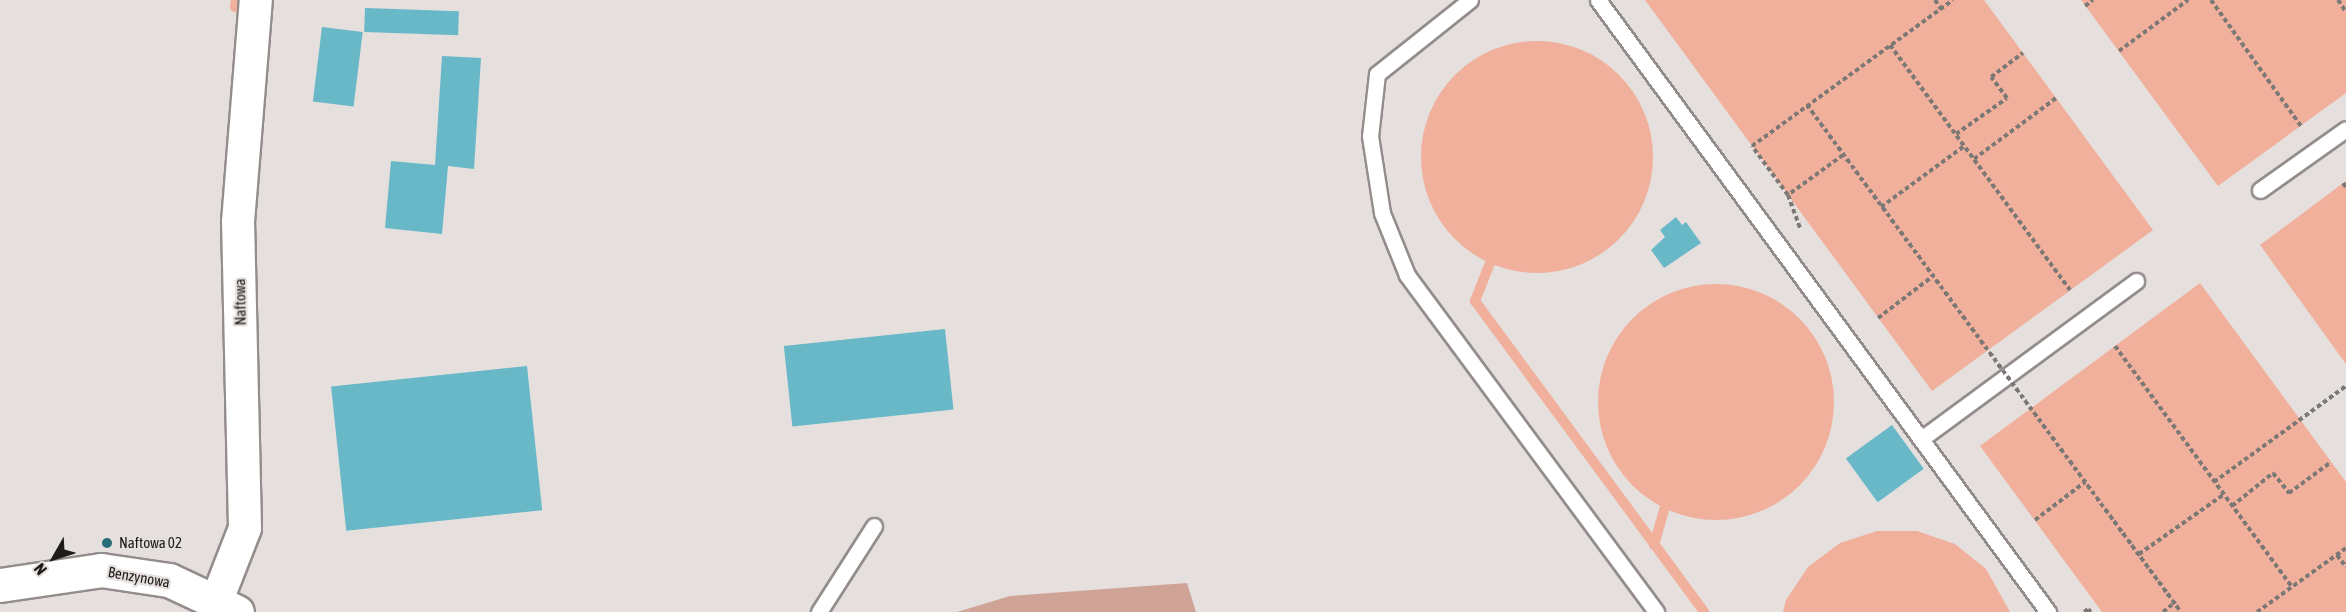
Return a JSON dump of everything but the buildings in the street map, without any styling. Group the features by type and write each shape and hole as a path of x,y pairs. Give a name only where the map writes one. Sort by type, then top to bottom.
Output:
{"street":[{"name":"Naftowa","path":"227,606 245,528 238,222 256,0"},
{"name":"Benzynowa","path":"0,585 101,570 169,580 227,606"}],"lane":[{"path":"1470,0 1377,74 1370,136 1383,213 1407,275 1656,612"},
{"path":"1598,0 2048,612"},
{"path":"2260,190 2346,129"},
{"path":"1921,440 2136,282"},
{"path":"819,612 874,526"}],"path":[{"path":"1935,0 1941,9"},
{"path":"1804,238 1788,195 1752,146 1953,0"},
{"path":"2085,6 2093,0"},
{"path":"2119,51 2188,0"},
{"path":"2211,0 2301,126"},
{"path":"2338,0 2346,12"},
{"path":"1890,45 2070,290"},
{"path":"1956,134 2007,99 1991,77 2023,53"},
{"path":"1974,159 2056,98"},
{"path":"1807,105 2181,612"},
{"path":"1881,207 1964,146"},
{"path":"1788,195 1843,155"},
{"path":"1878,318 1933,276"},
{"path":"2115,346 2292,587"},
{"path":"2214,482 2346,386"},
{"path":"2232,506 2273,473 2289,493 2331,462"},
{"path":"2035,520 2085,482"},
{"path":"2139,554 2223,495"},
{"path":"2257,612 2346,548"},
{"path":"2337,555 2346,567"},
{"path":"2163,612 2174,603"},
{"path":"2084,612 2091,612"}],"shaded area":[{"path":"1645,0 1984,0 2153,230 1932,391"},
{"path":"2081,0 2346,0 2346,93 2218,186"},
{"path":"1526,41 1548,41 1571,46 1602,60 1627,83 1634,92 1648,123 1653,157 1651,180 1639,212 1627,231 1611,247 1602,254 1571,268 1548,273 1526,273 1503,268 1472,254 1447,231 1440,222 1426,191 1421,168 1421,146 1426,123 1440,92 1463,67 1472,60 1503,46"},
{"path":"2346,181 2346,364 2260,245"},
{"path":"2200,283 2346,482 2346,612 2102,612 1980,446"},
{"path":"1704,284 1728,284 1750,289 1772,298 1800,318 1814,336 1825,357 1832,379 1834,402 1832,425 1825,447 1814,468 1800,486 1772,506 1750,515 1728,520 1704,520 1682,515 1660,506 1632,486 1612,458 1603,436 1598,414 1598,390 1603,368 1612,346 1632,318 1660,298 1682,289"},
{"path":"1877,531 1917,531 1955,544 1986,569 2010,612 1783,612 1786,600 1808,567 1840,543"},
{"path":"1187,583 1196,612 957,612 1010,596"}],"waterway":[{"path":"235,7 236,0"},
{"path":"1490,263 1475,301 1704,612"},
{"path":"1654,545 1664,509"}],"place":[{"name":"Naftowa 02","path":"107,543"}]}
